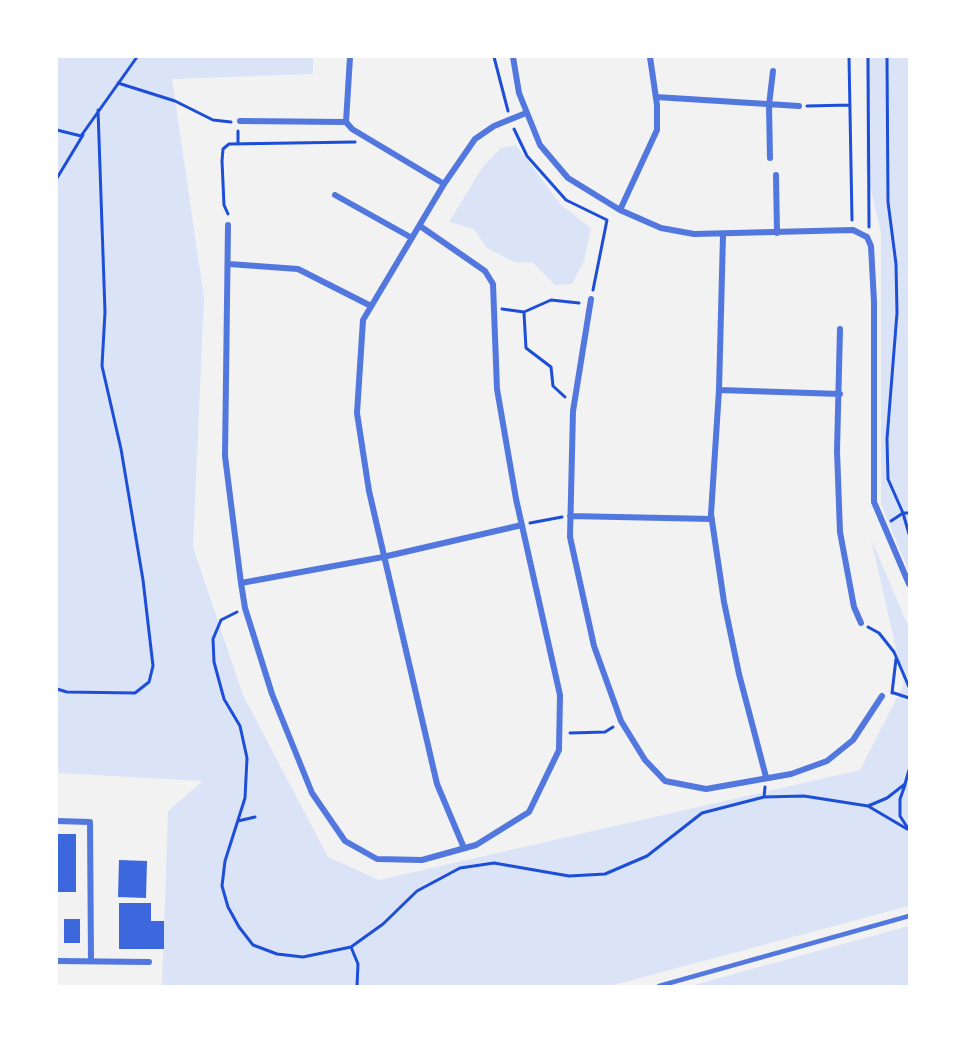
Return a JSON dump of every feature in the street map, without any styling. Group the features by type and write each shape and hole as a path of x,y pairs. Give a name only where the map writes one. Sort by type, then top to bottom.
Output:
{"street":[{"path":"346,122 350,57"},
{"path":"513,57 519,93 540,145 568,178 620,210 661,228 694,234 853,230 867,237 871,246 874,302 874,502 882,526 909,584"},
{"path":"620,210 657,130 656,97 650,57"},
{"path":"770,158 769,105 773,71"},
{"path":"656,97 799,106"},
{"path":"464,848 437,784 369,491 357,413 363,320 444,184 475,139 494,126 526,113"},
{"path":"240,121 346,122 360,133 444,184"},
{"path":"776,175 777,232"},
{"path":"335,195 411,238"},
{"path":"228,225 225,456 245,608 272,694 312,793 345,841 377,859 422,860 476,845 529,812 559,750 560,695 522,525 497,389 492,284 484,271 420,226"},
{"path":"723,235 719,390 712,519 724,602 739,674 766,777"},
{"path":"229,264 270,265 298,269 371,306"},
{"path":"591,298 573,411 570,537 594,646 621,722 645,760 665,781 706,789 791,774 827,761 853,740 882,696"},
{"path":"840,329 837,451 840,532 854,607 861,623"},
{"path":"719,390 840,394"},
{"path":"570,516 712,519"},
{"path":"241,583 383,557 522,525"},
{"path":"57,821 90,822 91,961"},
{"path":"57,961 149,962"}],"lane":[{"path":"659,986 909,916"}],"path":[{"path":"57,130 81,136 137,57"},
{"path":"494,57 510,120 527,156 566,200 607,220 591,298 577,303 551,300 524,312 494,308"},
{"path":"849,57 853,230"},
{"path":"867,237 870,226 868,57"},
{"path":"887,57 888,202 896,264 897,313 887,439 888,479 903,513 909,534"},
{"path":"118,83 175,101 213,120 240,121"},
{"path":"799,106 850,105"},
{"path":"57,177 98,110"},
{"path":"57,689 67,692 135,693 149,682 153,666 143,580 123,460 102,366 105,312 98,110"},
{"path":"228,225 224,205 222,161 223,149 230,144 354,143 360,133"},
{"path":"524,312 526,348 550,368 553,386 565,397 576,398"},
{"path":"882,526 903,513 909,513"},
{"path":"522,525 570,516"},
{"path":"245,608 221,620 213,639 214,662 224,699 240,726 247,758 245,798 225,861 222,886 228,907 253,945 277,954 303,957 351,947 383,924 417,891 460,868 494,862 569,876 605,874 647,856 702,813 764,796 804,795 868,806 909,830"},
{"path":"861,623 879,633 896,655 909,687"},
{"path":"894,693 896,655"},
{"path":"882,696 894,693 909,698"},
{"path":"560,733 605,732 621,722"},
{"path":"909,770 900,799 900,816 909,830"},
{"path":"764,796 766,777"},
{"path":"868,806 887,798 906,784"},
{"path":"238,820 255,817"},
{"path":"351,947 358,964 357,986"}],"shaded area":[{"path":"57,57 313,57 313,74 172,79 204,298 193,547 243,695 328,857 379,880 860,770 904,684 871,539 909,628 909,906 610,986 162,986 168,811 203,781 57,773"},
{"path":"866,57 909,57 909,572 881,504 881,233 866,169"},
{"path":"516,145 561,205 591,228 584,261 572,284 555,285 533,263 514,262 487,248 474,229 449,222 482,168 501,148"},
{"path":"909,926 909,986 690,986"}],"building":[{"path":"57,834 76,834 76,892 57,892"},
{"path":"119,860 147,861 146,898 118,897"},
{"path":"119,903 151,903 151,921 164,921 164,949 119,949"},
{"path":"64,919 80,919 80,943 64,943"}]}
